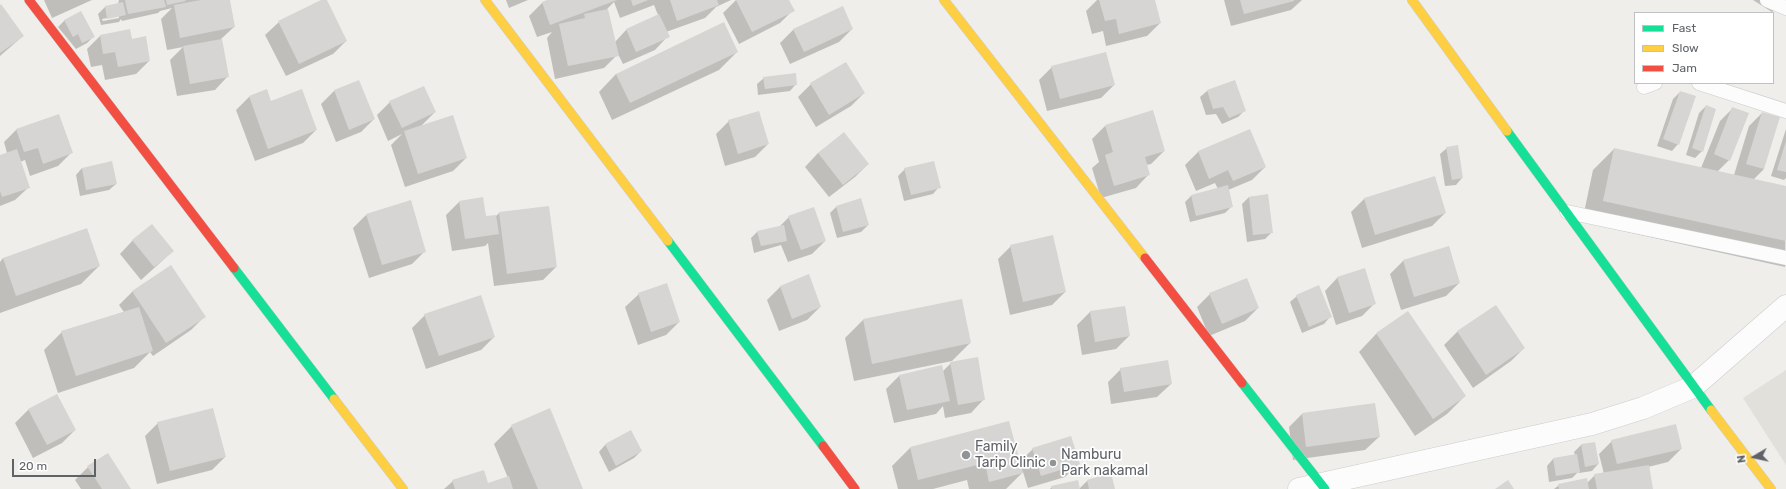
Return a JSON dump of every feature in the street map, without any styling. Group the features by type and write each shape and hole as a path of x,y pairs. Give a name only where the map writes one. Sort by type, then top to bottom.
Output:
{"street":[{"path":"29,0 403,489"},
{"path":"485,0 855,489"},
{"path":"944,0 1323,486"},
{"path":"1412,0 1693,387 1771,489"},
{"path":"1299,489 1323,486 1592,424 1642,408 1693,387 1786,306"}],"lane":[{"path":"1767,0 1786,8"},
{"path":"1702,84 1786,111"},
{"path":"1566,212 1786,258"}],"shaded area":[{"path":"1786,370 1786,465 1743,398"}],"building":[{"path":"125,0 164,0 166,7 128,14"},
{"path":"166,0 185,0 186,1 167,5"},
{"path":"201,0 230,0 235,27 180,38 174,5"},
{"path":"321,0 327,0 347,41 299,64 278,21"},
{"path":"547,0 617,0 550,25 542,2"},
{"path":"631,0 648,0 633,6"},
{"path":"670,0 717,0 719,5 677,21"},
{"path":"736,0 789,0 795,11 752,32"},
{"path":"1099,0 1155,0 1161,23 1119,34 1116,19 1105,21"},
{"path":"1240,0 1294,0 1294,1 1244,14"},
{"path":"123,2 126,15 107,19 105,6"},
{"path":"1,4 24,36 0,53 0,5"},
{"path":"843,6 853,29 804,52 793,29"},
{"path":"608,9 619,56 568,66 559,24 585,18 584,14"},
{"path":"81,11 95,37 82,43 78,34 73,37 64,20"},
{"path":"659,14 670,37 636,52 626,29"},
{"path":"724,22 738,52 630,103 616,74"},
{"path":"130,29 132,39 146,36 150,61 118,67 115,52 103,54 100,35"},
{"path":"222,39 229,77 190,84 183,46"},
{"path":"1106,52 1115,85 1060,99 1051,66"},
{"path":"846,62 865,93 829,115 810,83"},
{"path":"796,73 797,85 765,89 763,77"},
{"path":"359,80 375,119 349,130 334,90"},
{"path":"1235,80 1246,111 1229,118 1223,107 1213,109 1207,90"},
{"path":"424,86 436,112 402,128 389,101"},
{"path":"267,89 271,101 302,89 317,130 268,149 249,96"},
{"path":"1680,91 1696,96 1679,145 1663,139"},
{"path":"1706,105 1716,109 1703,152 1692,148"},
{"path":"1732,107 1749,113 1730,161 1714,154"},
{"path":"1153,110 1165,151 1145,157 1150,175 1114,186 1105,155 1113,152 1105,125"},
{"path":"759,111 769,144 738,154 728,120"},
{"path":"1762,112 1780,117 1764,169 1746,164"},
{"path":"59,114 73,153 43,164 38,148 24,152 16,129"},
{"path":"453,115 467,158 418,174 404,131"},
{"path":"1250,129 1266,167 1233,181 1228,170 1209,179 1198,151"},
{"path":"844,132 869,164 843,185 818,153"},
{"path":"1786,141 1786,172 1777,170"},
{"path":"1458,145 1463,178 1452,180 1446,147"},
{"path":"1614,148 1786,186 1786,241 1603,201"},
{"path":"17,149 30,188 2,197 0,191 0,155"},
{"path":"112,161 117,184 86,190 82,168"},
{"path":"934,161 941,188 911,195 904,168"},
{"path":"1435,176 1446,213 1375,235 1364,198"},
{"path":"1228,185 1233,207 1196,216 1191,195"},
{"path":"1268,194 1273,233 1253,235 1249,197"},
{"path":"483,197 486,216 496,215 499,234 465,239 459,201"},
{"path":"861,198 869,225 843,232 836,206"},
{"path":"411,200 426,252 382,265 366,214"},
{"path":"549,206 557,267 507,274 499,212"},
{"path":"814,207 826,241 801,250 788,216"},
{"path":"152,224 174,251 154,267 132,240"},
{"path":"784,225 787,241 761,246 757,231"},
{"path":"87,228 100,266 16,296 3,258"},
{"path":"1053,235 1066,292 1023,302 1010,245"},
{"path":"1449,246 1460,283 1414,297 1403,260"},
{"path":"171,265 206,317 166,343 132,291"},
{"path":"1365,268 1376,304 1349,313 1337,277"},
{"path":"809,274 821,307 792,319 780,286"},
{"path":"1247,278 1259,308 1222,324 1209,293"},
{"path":"667,283 680,322 651,332 638,293"},
{"path":"1319,285 1332,317 1309,327 1296,295"},
{"path":"481,295 495,337 439,356 424,314"},
{"path":"962,299 971,343 872,364 863,319"},
{"path":"1496,305 1525,348 1486,375 1457,331"},
{"path":"1125,306 1130,336 1095,342 1090,311"},
{"path":"139,307 153,351 76,376 61,331"},
{"path":"1408,311 1466,396 1433,419 1376,333"},
{"path":"978,357 985,400 958,405 950,362"},
{"path":"1168,360 1172,384 1124,392 1120,368"},
{"path":"942,365 950,401 907,410 899,375"},
{"path":"57,394 76,430 47,445 28,409"},
{"path":"1375,403 1380,437 1306,447 1302,413"},
{"path":"213,408 226,457 170,471 157,422"},
{"path":"550,408 583,489 538,489 511,425"},
{"name":"Family Tarip Clinic","path":"1009,421 1023,473 989,482 985,463 918,480 910,447"},
{"path":"1676,424 1682,449 1617,464 1611,440"},
{"path":"631,430 642,451 616,466 605,444"},
{"path":"1071,436 1080,464 1041,476 1032,448"},
{"path":"1595,442 1599,464 1585,467 1581,444"},
{"path":"108,453 131,489 102,489 87,466"},
{"path":"1577,454 1580,472 1556,476 1553,458"},
{"path":"1649,465 1653,489 1597,489 1594,474"},
{"path":"484,470 488,483 509,476 513,489 455,489 452,480"},
{"path":"1111,473 1115,489 1089,489 1087,480"},
{"path":"1587,478 1589,489 1559,489 1558,484"},
{"path":"1078,480 1080,489 1052,489 1051,486"},
{"path":"1508,480 1514,489 1495,489"}],"traffic: fast":[{"path":"1507,131 1711,410"},
{"path":"668,241 823,446"},
{"path":"234,268 334,399"},
{"path":"1242,383 1325,489"}],"traffic: slow":[{"path":"485,0 668,241"},
{"path":"944,0 1145,258"},
{"path":"1412,0 1507,131"},
{"path":"334,399 403,489"},
{"path":"1711,410 1771,489"}],"traffic: jam":[{"path":"29,0 234,268"},
{"path":"1145,258 1242,383"},
{"path":"823,446 855,489"}],"place":[{"name":"Family Tarip Clinic","path":"966,455"},
{"name":"Namburu Park nakamal","path":"1053,463"}]}
